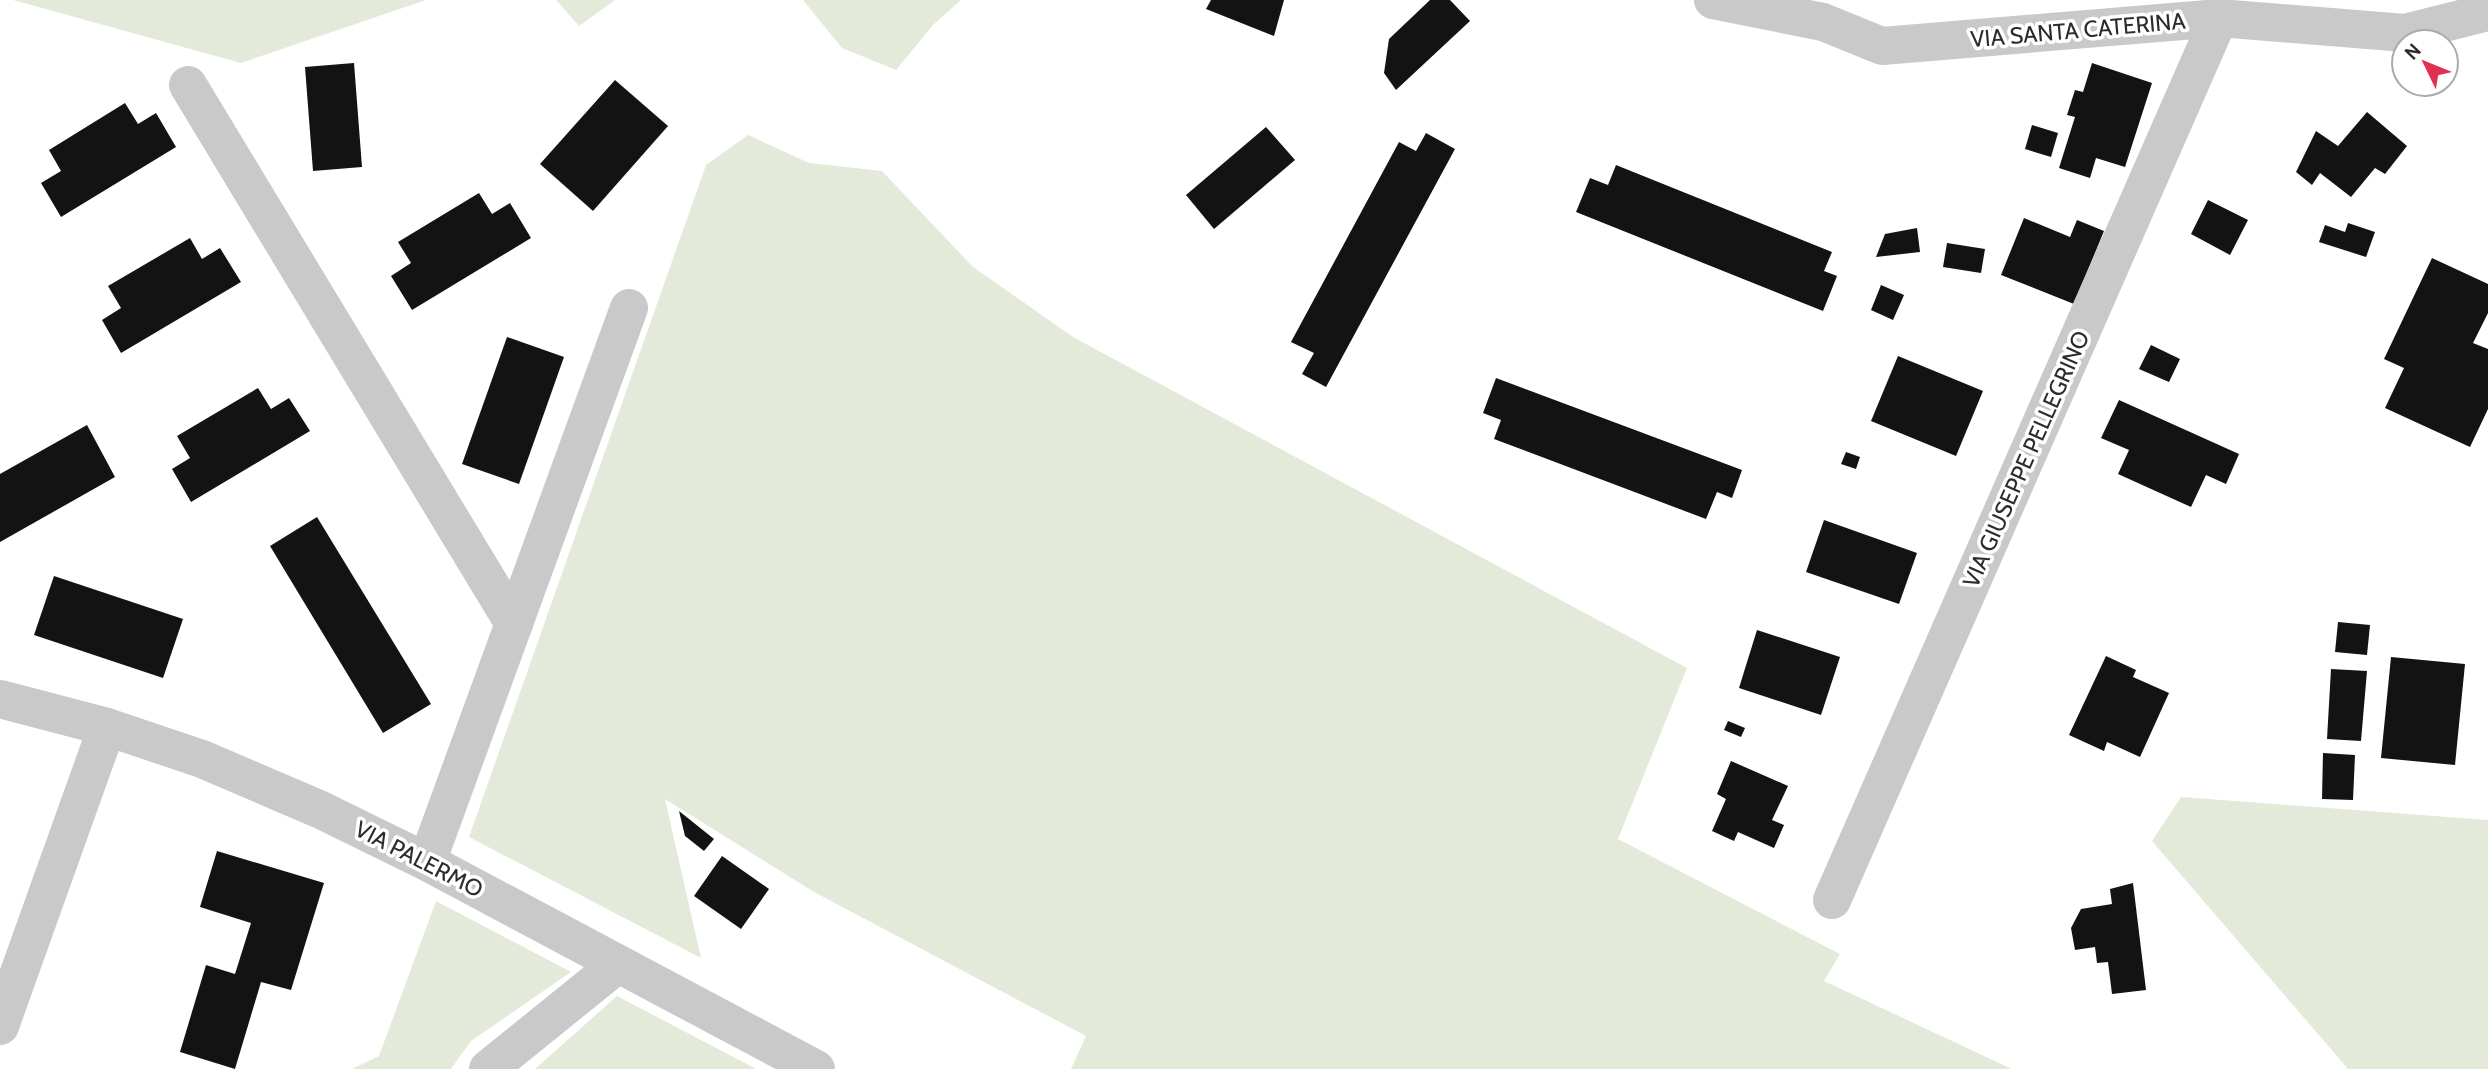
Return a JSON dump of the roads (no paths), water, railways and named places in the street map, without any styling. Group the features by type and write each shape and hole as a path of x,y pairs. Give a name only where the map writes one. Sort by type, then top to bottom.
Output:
{"street":[{"name":"VIA SANTA CATERINA","path":"1713,0 1824,22 1882,46 2219,18 2405,33 2488,12"},
{"path":"2466,0 2488,4"},
{"name":"VIA GIUSEPPE PELLEGRINO","path":"1832,900 2219,18"},
{"path":"188,85 514,624"},
{"path":"428,862 629,308"},
{"name":"VIA PALERMO","path":"0,699 107,727 202,759 321,810 428,862 816,1069"},
{"path":"0,1026 107,727"},
{"path":"488,1069 618,964"}]}
